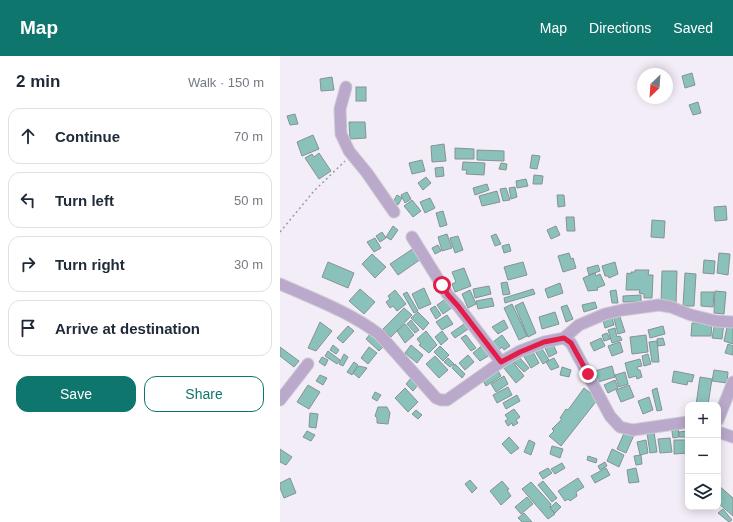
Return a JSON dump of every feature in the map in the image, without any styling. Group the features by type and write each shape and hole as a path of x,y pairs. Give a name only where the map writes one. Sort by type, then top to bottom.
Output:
{"street":[{"path":"346,87 340,109 341,134 353,155 394,212"},
{"path":"412,237 448,295 501,362"},
{"path":"280,284 341,310 370,327 380,335 436,398 441,400 447,400 501,362 520,352 544,342 564,338 579,325 605,314 653,306 671,307 691,315 716,321 733,322"},
{"path":"564,338 571,343 610,416 620,427 634,430 685,422"},
{"path":"280,400 308,364"},
{"path":"721,412 733,382"},
{"path":"721,433 733,437"}],"path":[{"path":"280,232 314,191 353,155"}],"building":[{"path":"692,73 695,85 685,88 682,76"},
{"path":"332,77 334,90 321,91 320,79"},
{"path":"356,87 366,87 366,101 356,101"},
{"path":"698,102 701,113 693,115 689,105"},
{"path":"295,114 298,124 290,125 287,116"},
{"path":"349,122 365,122 366,138 350,139"},
{"path":"313,135 319,149 302,156 297,142"},
{"path":"444,144 446,161 432,162 431,146"},
{"path":"455,148 474,149 474,159 455,159"},
{"path":"477,150 504,151 504,161 477,160"},
{"path":"319,153 331,171 319,179 305,158 312,154 314,157"},
{"path":"532,155 540,156 537,169 530,168"},
{"path":"422,160 425,171 412,174 409,163"},
{"path":"463,162 485,163 484,175 466,174 467,170 462,170"},
{"path":"501,163 507,164 506,170 499,169"},
{"path":"443,167 444,176 436,177 435,168"},
{"path":"534,175 543,176 542,184 533,184"},
{"path":"426,177 431,183 423,190 418,183"},
{"path":"526,179 528,186 517,188 516,181"},
{"path":"487,184 489,190 475,195 473,188"},
{"path":"515,187 517,197 511,199 509,188"},
{"path":"506,188 510,200 503,201 500,189"},
{"path":"497,191 500,202 482,206 479,196"},
{"path":"407,192 411,199 405,203 401,195"},
{"path":"397,195 402,198 398,205 393,202"},
{"path":"557,195 564,195 565,206 558,207"},
{"path":"430,198 435,208 425,213 420,202"},
{"path":"412,200 421,211 413,217 404,206"},
{"path":"726,206 727,220 715,221 714,207"},
{"path":"443,211 447,225 440,227 436,213"},
{"path":"566,217 574,217 575,231 567,231"},
{"path":"652,220 665,221 664,238 651,237"},
{"path":"393,226 398,230 391,240 386,237"},
{"path":"556,226 560,235 551,239 547,230"},
{"path":"382,232 386,238 380,242 376,236"},
{"path":"447,234 452,248 442,251 438,237"},
{"path":"496,234 501,244 495,246 491,236"},
{"path":"458,236 463,250 455,253 450,238"},
{"path":"375,238 381,248 374,252 367,242"},
{"path":"509,244 511,251 504,253 502,246"},
{"path":"438,245 441,251 435,254 432,248"},
{"path":"414,248 421,259 398,275 390,264"},
{"path":"569,253 571,259 573,258 576,268 563,272 558,256"},
{"path":"719,253 730,254 728,275 717,273"},
{"path":"372,254 386,267 375,278 362,264"},
{"path":"704,260 715,261 714,274 703,273"},
{"path":"328,262 354,273 348,288 322,277"},
{"path":"523,262 527,275 508,280 504,267"},
{"path":"615,262 618,274 609,278 608,276 605,276 602,266"},
{"path":"598,265 600,271 589,275 587,268"},
{"path":"464,268 471,286 455,292 452,284 456,282 452,272"},
{"path":"635,270 649,270 648,275 653,275 652,298 644,298 644,294 639,293 640,290 626,290 627,273 631,274 631,272 635,272"},
{"path":"662,271 677,271 676,304 661,303"},
{"path":"595,273 596,276 600,274 605,285 597,288 598,290 588,291 583,278"},
{"path":"685,273 696,274 694,306 683,306"},
{"path":"507,282 510,294 503,295 501,283"},
{"path":"560,283 563,293 548,298 545,289"},
{"path":"489,286 491,294 475,298 473,289"},
{"path":"424,288 431,304 419,309 412,294"},
{"path":"360,289 375,302 364,314 349,301"},
{"path":"533,289 535,294 505,303 504,298"},
{"path":"395,290 406,304 397,311 393,306 390,308 386,302 390,299 388,296"},
{"path":"470,290 476,304 468,308 462,294"},
{"path":"616,290 618,303 612,303 610,291"},
{"path":"715,291 726,292 724,314 714,313"},
{"path":"407,292 418,311 414,313 403,294"},
{"path":"701,292 714,292 713,307 701,306"},
{"path":"641,295 641,302 623,302 623,296"},
{"path":"447,298 453,307 443,314 437,305"},
{"path":"492,298 494,306 478,309 476,301"},
{"path":"523,302 536,333 528,337 515,306"},
{"path":"595,302 597,308 584,312 582,305"},
{"path":"512,304 527,336 519,340 504,308"},
{"path":"567,305 573,319 566,322 561,307"},
{"path":"435,306 441,315 436,319 430,309"},
{"path":"404,308 412,315 391,337 383,329"},
{"path":"418,312 429,323 423,330 411,318"},
{"path":"555,312 559,324 542,329 539,317"},
{"path":"619,314 625,332 618,334 613,315"},
{"path":"447,315 453,324 442,330 436,322"},
{"path":"611,315 614,325 605,328 602,317"},
{"path":"411,320 419,330 415,333 407,324"},
{"path":"504,320 508,328 498,334 492,327"},
{"path":"320,322 332,331 316,351 308,348"},
{"path":"467,322 471,327 455,338 451,333"},
{"path":"715,322 724,323 722,339 712,338"},
{"path":"692,323 712,323 711,336 691,336"},
{"path":"405,324 414,335 405,343 397,331"},
{"path":"348,326 354,331 343,343 337,338"},
{"path":"663,326 665,334 650,338 648,330"},
{"path":"727,327 733,328 733,344 724,341"},
{"path":"615,328 617,337 620,336 622,340 612,343 608,330"},
{"path":"426,331 437,345 429,353 419,345 421,344 417,339"},
{"path":"442,331 448,339 441,345 435,337"},
{"path":"371,333 385,345 379,351 366,339"},
{"path":"607,333 610,339 604,341 602,335"},
{"path":"466,335 476,348 471,351 461,338"},
{"path":"502,335 510,346 504,350 502,347 499,350 493,342"},
{"path":"646,335 648,352 632,354 630,337"},
{"path":"601,338 605,346 594,351 590,343"},
{"path":"663,338 665,345 658,346 657,339"},
{"path":"657,341 659,362 652,362 649,342"},
{"path":"620,342 623,352 612,356 608,346"},
{"path":"485,343 493,353 480,361 473,353"},
{"path":"553,344 557,353 549,357 545,348"},
{"path":"728,344 733,346 733,355 725,353"},
{"path":"333,345 339,350 336,354 330,350"},
{"path":"411,345 423,355 417,363 405,353"},
{"path":"440,346 449,355 443,361 434,352"},
{"path":"280,347 299,361 294,367 280,356"},
{"path":"369,347 377,353 368,364 361,358"},
{"path":"541,347 549,360 543,364 535,351"},
{"path":"532,350 539,363 531,368 523,355"},
{"path":"328,351 340,360 337,364 325,356"},
{"path":"344,354 348,357 343,366 339,364"},
{"path":"648,354 651,364 644,366 642,356"},
{"path":"468,355 474,362 465,370 459,363"},
{"path":"435,356 448,370 439,378 426,364"},
{"path":"322,357 328,360 325,366 319,362"},
{"path":"519,357 529,368 524,372 514,362"},
{"path":"448,358 454,364 450,367 444,362"},
{"path":"554,358 559,367 551,370 546,362"},
{"path":"640,359 642,366 637,367 638,370 640,370 642,377 637,379 636,376 629,378 625,363"},
{"path":"512,361 524,376 516,383 503,367"},
{"path":"354,362 358,365 352,375 347,372"},
{"path":"455,364 465,374 462,378 452,368"},
{"path":"359,366 367,368 359,378 353,373"},
{"path":"612,366 615,377 598,382 595,371"},
{"path":"562,367 571,370 569,377 560,375"},
{"path":"497,369 501,376 486,386 482,379"},
{"path":"714,370 728,372 727,383 712,381"},
{"path":"674,371 694,375 692,382 688,381 687,385 672,382"},
{"path":"625,372 628,384 619,387 615,375"},
{"path":"320,375 327,378 323,385 316,381"},
{"path":"504,376 508,384 496,392 491,384"},
{"path":"412,377 418,385 413,391 406,384"},
{"path":"700,377 712,379 708,402 696,402"},
{"path":"615,380 618,388 608,393 604,385"},
{"path":"308,385 320,392 309,409 297,402"},
{"path":"629,385 634,397 621,402 616,390"},
{"path":"508,387 512,395 497,403 493,395"},
{"path":"405,388 418,402 408,412 395,398"},
{"path":"584,388 598,399 561,446 549,436 554,431 552,429 562,419 560,418 566,409 568,410"},
{"path":"657,388 662,410 657,411 652,390"},
{"path":"375,392 381,395 377,401 372,398"},
{"path":"517,395 520,401 506,409 503,403"},
{"path":"649,397 653,410 643,414 638,401"},
{"path":"378,407 387,407 390,413 388,424 377,423 377,418 375,416"},
{"path":"514,409 520,417 516,420 518,423 513,426 512,423 508,426 505,421 508,419 505,415"},
{"path":"416,410 422,415 418,419 412,414"},
{"path":"310,413 318,414 316,428 309,427"},
{"path":"671,425 678,425 679,437 673,438"},
{"path":"307,431 315,435 311,441 303,437"},
{"path":"625,431 634,435 626,453 617,449"},
{"path":"685,431 685,437 679,437 679,432"},
{"path":"654,432 657,452 650,453 647,433"},
{"path":"509,437 519,448 511,454 502,444"},
{"path":"670,438 672,452 660,453 658,439"},
{"path":"529,440 535,443 531,455 524,452"},
{"path":"646,440 648,453 640,455 637,442"},
{"path":"674,440 685,440 685,453 674,454"},
{"path":"552,446 563,449 560,458 550,454"},
{"path":"280,449 292,457 286,465 280,462"},
{"path":"612,449 624,455 619,467 607,461"},
{"path":"641,455 642,464 636,465 634,456"},
{"path":"588,456 597,459 596,463 587,460"},
{"path":"605,462 607,466 600,470 598,466"},
{"path":"562,463 565,468 555,474 551,469"},
{"path":"548,468 552,473 543,479 539,473"},
{"path":"606,468 610,475 595,483 591,476"},
{"path":"636,468 639,482 629,483 627,470"},
{"path":"290,478 296,493 284,498 280,488 280,483"},
{"path":"578,478 584,487 576,492 577,496 570,501 568,499 565,501 558,491"},
{"path":"470,480 477,488 472,493 465,484"},
{"path":"502,481 509,489 507,490 511,496 501,505 490,491"},
{"path":"543,481 557,498 552,502 538,485"},
{"path":"531,482 551,504 550,508 555,514 548,519 522,489"},
{"path":"721,488 733,498 733,516 721,506"},
{"path":"527,497 533,504 521,514 515,507"},
{"path":"556,502 561,507 555,513 550,508"},
{"path":"723,509 732,520 729,522 718,513"},
{"path":"524,513 532,522 522,522 518,518"}],"route":[{"path":"442,285 497,359 501,362 544,342 564,338 571,343 588,374"}]}
